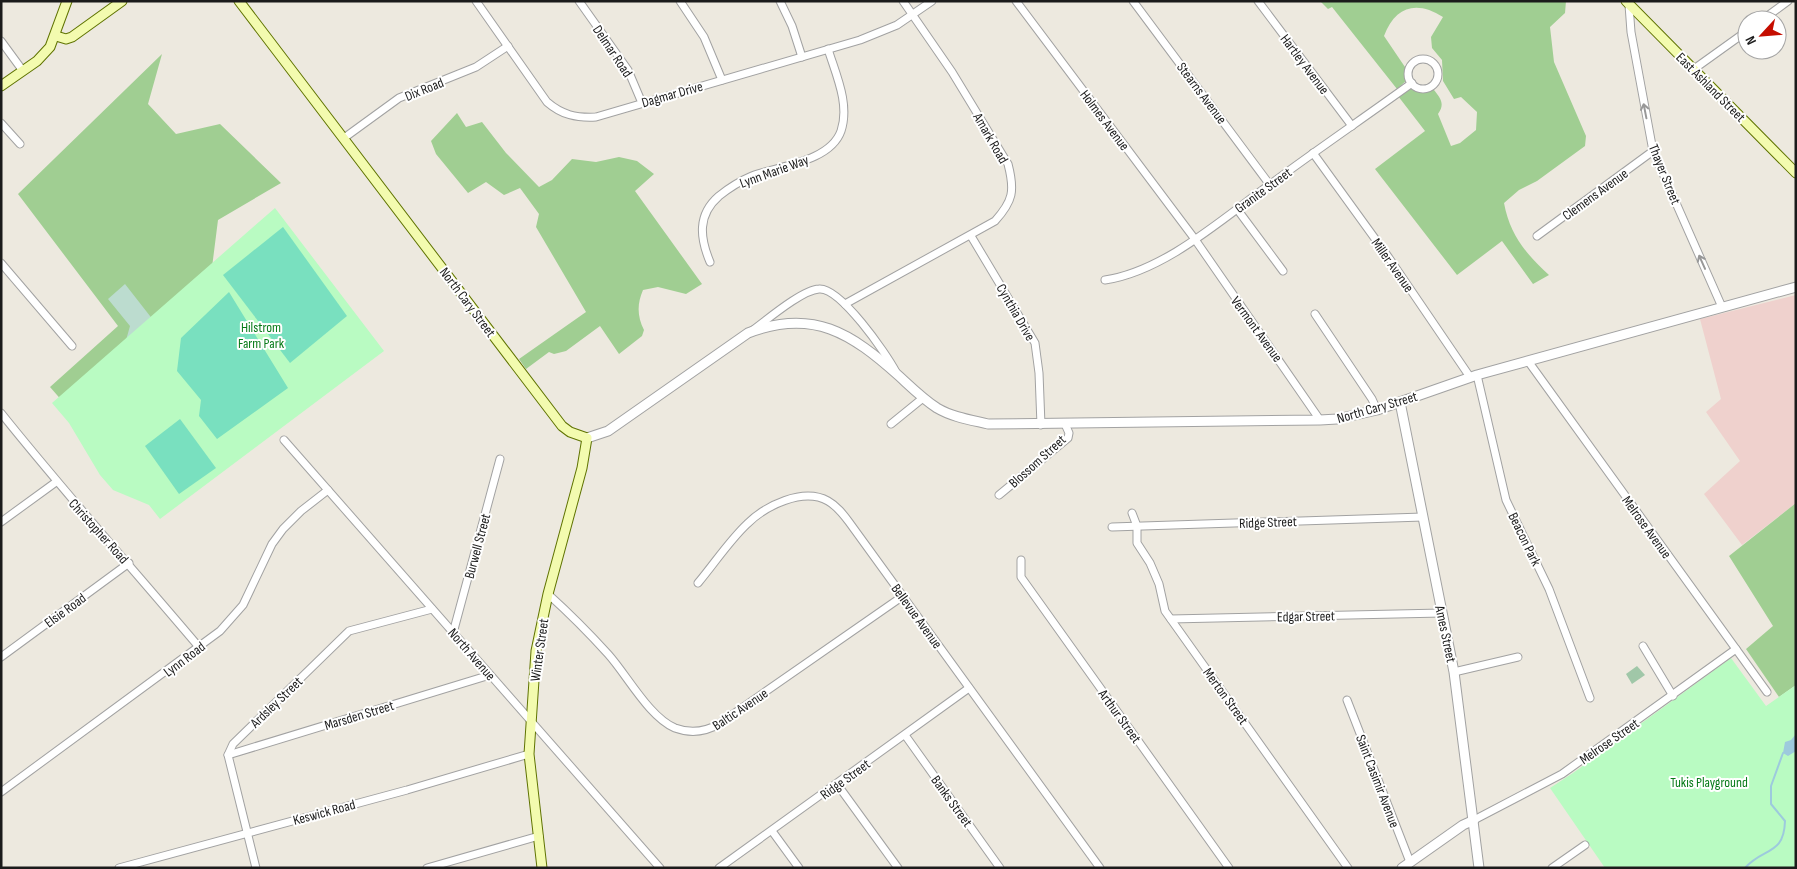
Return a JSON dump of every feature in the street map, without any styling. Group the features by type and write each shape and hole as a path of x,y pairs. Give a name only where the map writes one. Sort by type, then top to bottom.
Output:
{"main road":[{"path":"1,86 44,54 56,36 66,1"},
{"path":"56,36 66,39 72,37 122,1"},
{"name":"North Cary Street","path":"240,1 562,426 570,432 587,438"},
{"name":"East Ashland Street","path":"1628,3 1796,173"},
{"name":"Winter Street","path":"542,868 529,754 536,652 548,594 582,468 587,438"}],"street":[{"name":"Dagmar Drive","path":"476,1 547,102 563,113 573,116 596,116 879,34 914,15 932,1"},
{"name":"Delmar Road","path":"579,1 628,70 642,103"},
{"path":"680,1 704,37 722,80"},
{"path":"780,1 792,26 802,57"},
{"name":"Amark Road","path":"845,304 971,236 994,221 1007,208 1012,194 1013,181 1008,164 904,1"},
{"name":"Holmes Avenue","path":"1016,1 1194,238"},
{"name":"Stearns Avenue","path":"1133,1 1270,184"},
{"name":"Hartley Avenue","path":"1258,1 1352,126"},
{"path":"1776,10 1788,1"},
{"name":"Thayer Street","path":"1628,3 1631,32 1653,151 1722,307"},
{"path":"1694,69 1737,38"},
{"path":"1,42 23,71"},
{"name":"Dix Road","path":"344,138 399,98 476,67 508,46"},
{"name":"Lynn Marie Way","path":"710,262 701,234 703,220 708,208 716,199 751,176 809,159 828,148 837,139 843,120 844,106 828,49"},
{"path":"1426,60 1436,67 1438,75 1433,86 1422,89 1412,83 1409,75 1413,63 1426,60"},
{"name":"Granite Street","path":"1105,280 1138,272 1155,264 1237,209 1412,83"},
{"path":"1,123 20,144"},
{"name":"Clemens Avenue","path":"1537,236 1653,151"},
{"name":"Miller Avenue","path":"1313,154 1474,376"},
{"path":"1237,209 1283,272"},
{"name":"Cynthia Drive","path":"971,236 1035,343 1039,373 1041,425"},
{"name":"Vermont Avenue","path":"1194,238 1320,420"},
{"path":"1,263 72,346"},
{"name":"North Cary Street","path":"748,333 784,324 826,326 847,336 898,374 922,398 938,408 956,416 988,424 1041,425 1320,420 1338,419 1376,410 1474,376 1796,287"},
{"name":"North Cary Street","path":"587,438 608,431 808,291 820,288 830,291 845,304 898,374"},
{"path":"1315,314 1372,399 1376,410"},
{"name":"Melrose Avenue","path":"1528,361 1767,692"},
{"name":"Beacon Park","path":"1474,376 1506,500 1550,589 1590,698"},
{"path":"891,424 922,398"},
{"name":"Ames Street","path":"1400,402 1454,672 1480,868"},
{"name":"Christopher Road","path":"1,413 56,482 129,563 199,647"},
{"name":"Blossom Street","path":"999,495 1068,438 1069,433 1065,424"},
{"name":"North Avenue","path":"284,440 660,868"},
{"name":"Burwell Street","path":"453,633 500,459"},
{"path":"1,522 56,482"},
{"name":"Lynn Road","path":"1,792 220,631 243,606 272,544 283,529 301,511 328,490"},
{"name":"Bellevue Avenue","path":"698,583 746,525 762,512 790,500 816,498 827,500 839,510 903,596 1100,868"},
{"name":"Merton Street","path":"1132,513 1137,526 1137,543 1156,577 1165,611 1348,868"},
{"name":"Ridge Street","path":"1112,527 1423,517"},
{"name":"Arthur Street","path":"1021,560 1021,577 1229,868"},
{"name":"Elsie Road","path":"1,657 129,563"},
{"name":"Baltic Avenue","path":"548,594 607,653 658,716 676,728 696,732 708,730 719,724 903,596"},
{"name":"Ardsley Street","path":"228,755 232,744 348,632 432,609"},
{"name":"Edgar Street","path":"1171,619 1442,613"},
{"path":"1643,646 1672,696"},
{"name":"Melrose Street","path":"1474,820 1562,774 1736,649"},
{"path":"1454,672 1518,657"},
{"name":"Marsden Street","path":"228,755 490,675"},
{"name":"Ridge Street","path":"719,868 969,688"},
{"name":"Saint Casimir Avenue","path":"1347,700 1406,865"},
{"name":"Banks Street","path":"905,735 1000,868"},
{"name":"Keswick Road","path":"119,868 407,790 529,754"},
{"path":"228,755 256,868"},
{"path":"837,784 898,868"},
{"path":"1406,865 1463,825 1474,820"},
{"path":"772,831 798,868"},
{"path":"427,868 539,836"},
{"path":"1552,868 1585,845"}],"shaded area":[{"path":"1796,295 1796,503 1742,545 1704,494 1740,461 1706,412 1721,399 1700,319"}],"green space":[{"path":"1320,1 1566,1 1565,13 1550,27 1554,62 1586,136 1585,146 1537,181 1519,190 1504,203 1510,225 1520,243 1549,275 1533,284 1502,241 1457,275 1375,169 1425,131 1398,96 1410,89 1434,90 1442,104 1438,114 1451,146 1460,143 1476,130 1477,112 1461,97 1454,99 1443,81 1442,60 1432,48 1431,37 1443,17 1424,9 1416,8 1401,12 1394,18 1384,36 1407,70 1407,80 1397,89 1332,7 1328,9"},
{"path":"162,54 148,104 176,134 220,124 281,183 218,220 208,299 127,475 50,387 118,326 18,194"},
{"path":"457,113 466,127 482,122 506,153 539,187 552,180 572,159 596,162 619,157 637,161 654,174 635,191 702,284 686,294 658,287 643,290 639,310 644,330 642,336 619,354 600,326 566,351 554,354 549,352 526,369 519,359 586,312 536,227 539,214 520,188 504,195 486,182 468,193 436,154 431,141"},
{"name":"Hilstrom Farm Park","path":"275,208 384,351 160,519 149,505 113,490 100,475 69,423 52,403"},
{"path":"283,227 347,316 290,363 223,275"},
{"path":"125,284 157,325 123,351 130,326 108,299"},
{"path":"229,292 288,388 217,439 199,416 201,400 177,371 181,338"},
{"path":"180,419 216,468 179,494 145,446"},
{"path":"1796,503 1796,685 1779,697 1746,649 1773,626 1729,556"},
{"name":"Tukis Playground","path":"1731,658 1766,706 1796,685 1796,868 1605,868 1550,788"},
{"path":"1637,666 1645,675 1632,684 1626,674"}],"water":[{"path":"1796,734 1796,751 1788,756 1783,753 1785,742 1791,740"}],"waterway":[{"path":"1745,868 1752,861 1777,846 1784,832 1785,821 1771,804 1771,786 1783,753"}]}
